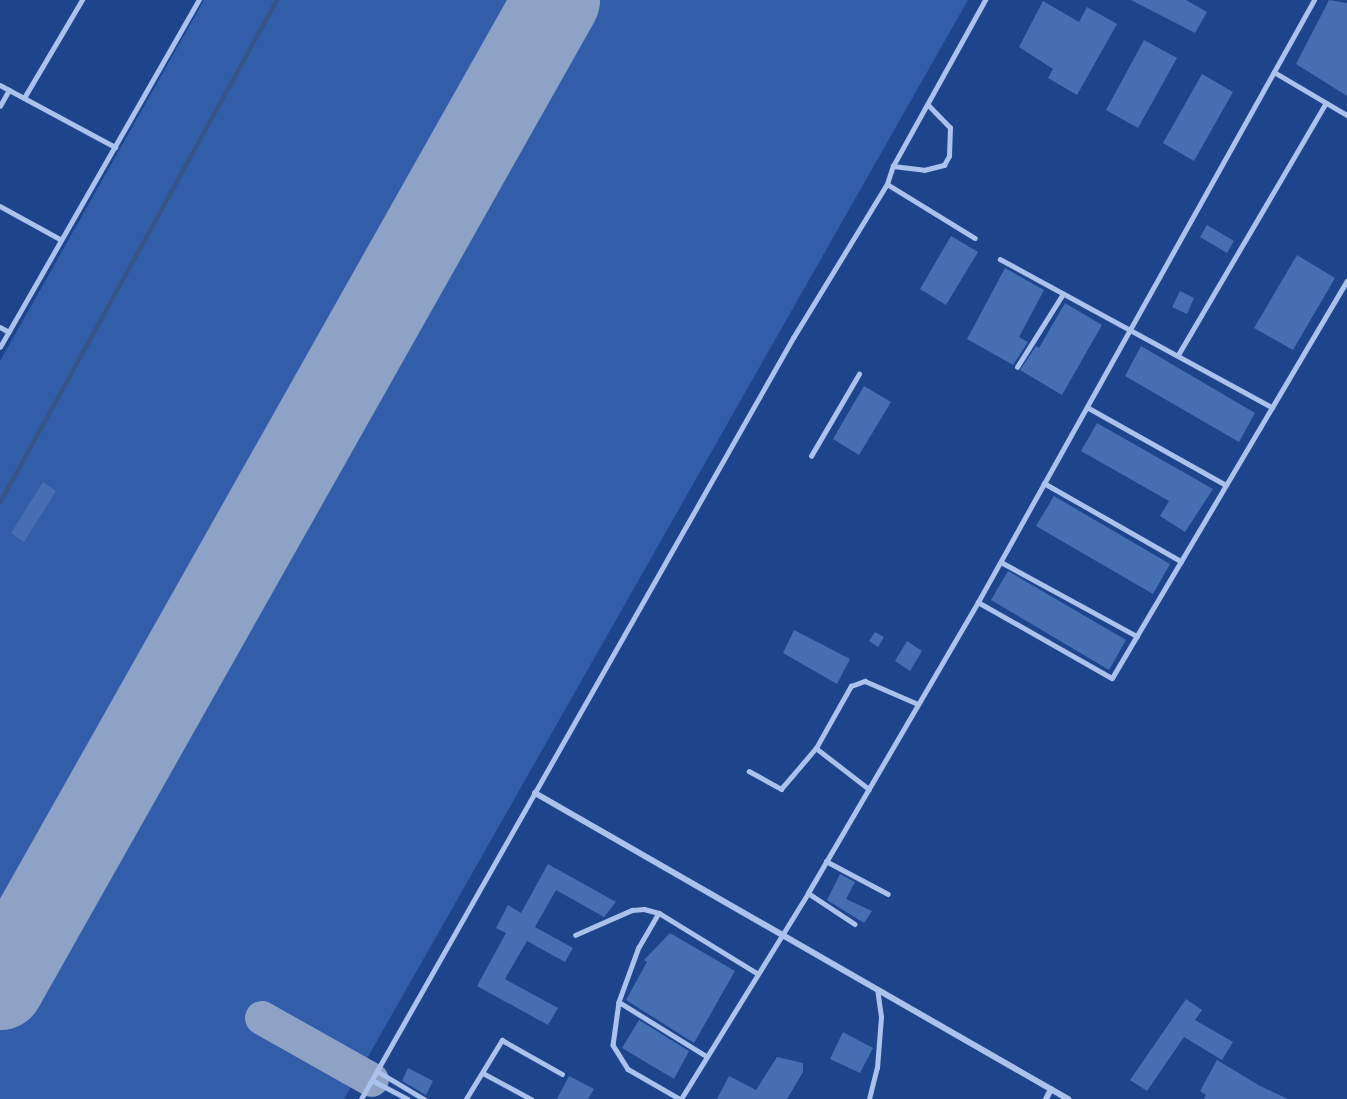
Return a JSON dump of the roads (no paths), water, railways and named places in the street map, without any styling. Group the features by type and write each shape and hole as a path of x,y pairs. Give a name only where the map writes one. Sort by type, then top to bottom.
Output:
{"street":[{"path":"535,793 1068,1099"},
{"path":"1046,1099 1051,1089"}],"lane":[{"path":"24,98 82,0"},
{"path":"0,346 199,0"},
{"path":"362,1099 793,339 887,184 893,166 985,0"},
{"path":"658,913 639,947 619,1002 613,1030 616,1055 628,1070 680,1099 808,893 978,602 1314,0"},
{"path":"1274,72 1347,114"},
{"path":"0,85 115,147"},
{"path":"0,106 9,90"},
{"path":"1178,355 1326,103"},
{"path":"893,166 924,170 944,165 949,156 950,128 928,105"},
{"path":"887,184 975,238"},
{"path":"0,206 60,239"},
{"path":"1000,259 1272,407"},
{"path":"978,602 1109,678 1137,636 1347,281"},
{"path":"1017,367 1064,294"},
{"path":"0,327 9,332"},
{"path":"812,456 858,374"},
{"path":"1087,407 1226,485"},
{"path":"1044,483 1181,561"},
{"path":"1001,561 1137,636"},
{"path":"749,771 781,789 816,748 851,686 865,681 918,704"},
{"path":"816,748 869,789"},
{"path":"826,861 888,894"},
{"path":"808,893 855,924"},
{"path":"575,935 632,910 658,913 758,973"},
{"path":"869,1099 879,1047 877,990"},
{"path":"619,1002 706,1056"},
{"path":"466,1099 502,1040 562,1074"},
{"path":"377,1071 424,1099"},
{"path":"483,1073 531,1099"},
{"path":"372,1080 407,1099"}],"waterway":[{"path":"0,503 277,0"}]}
